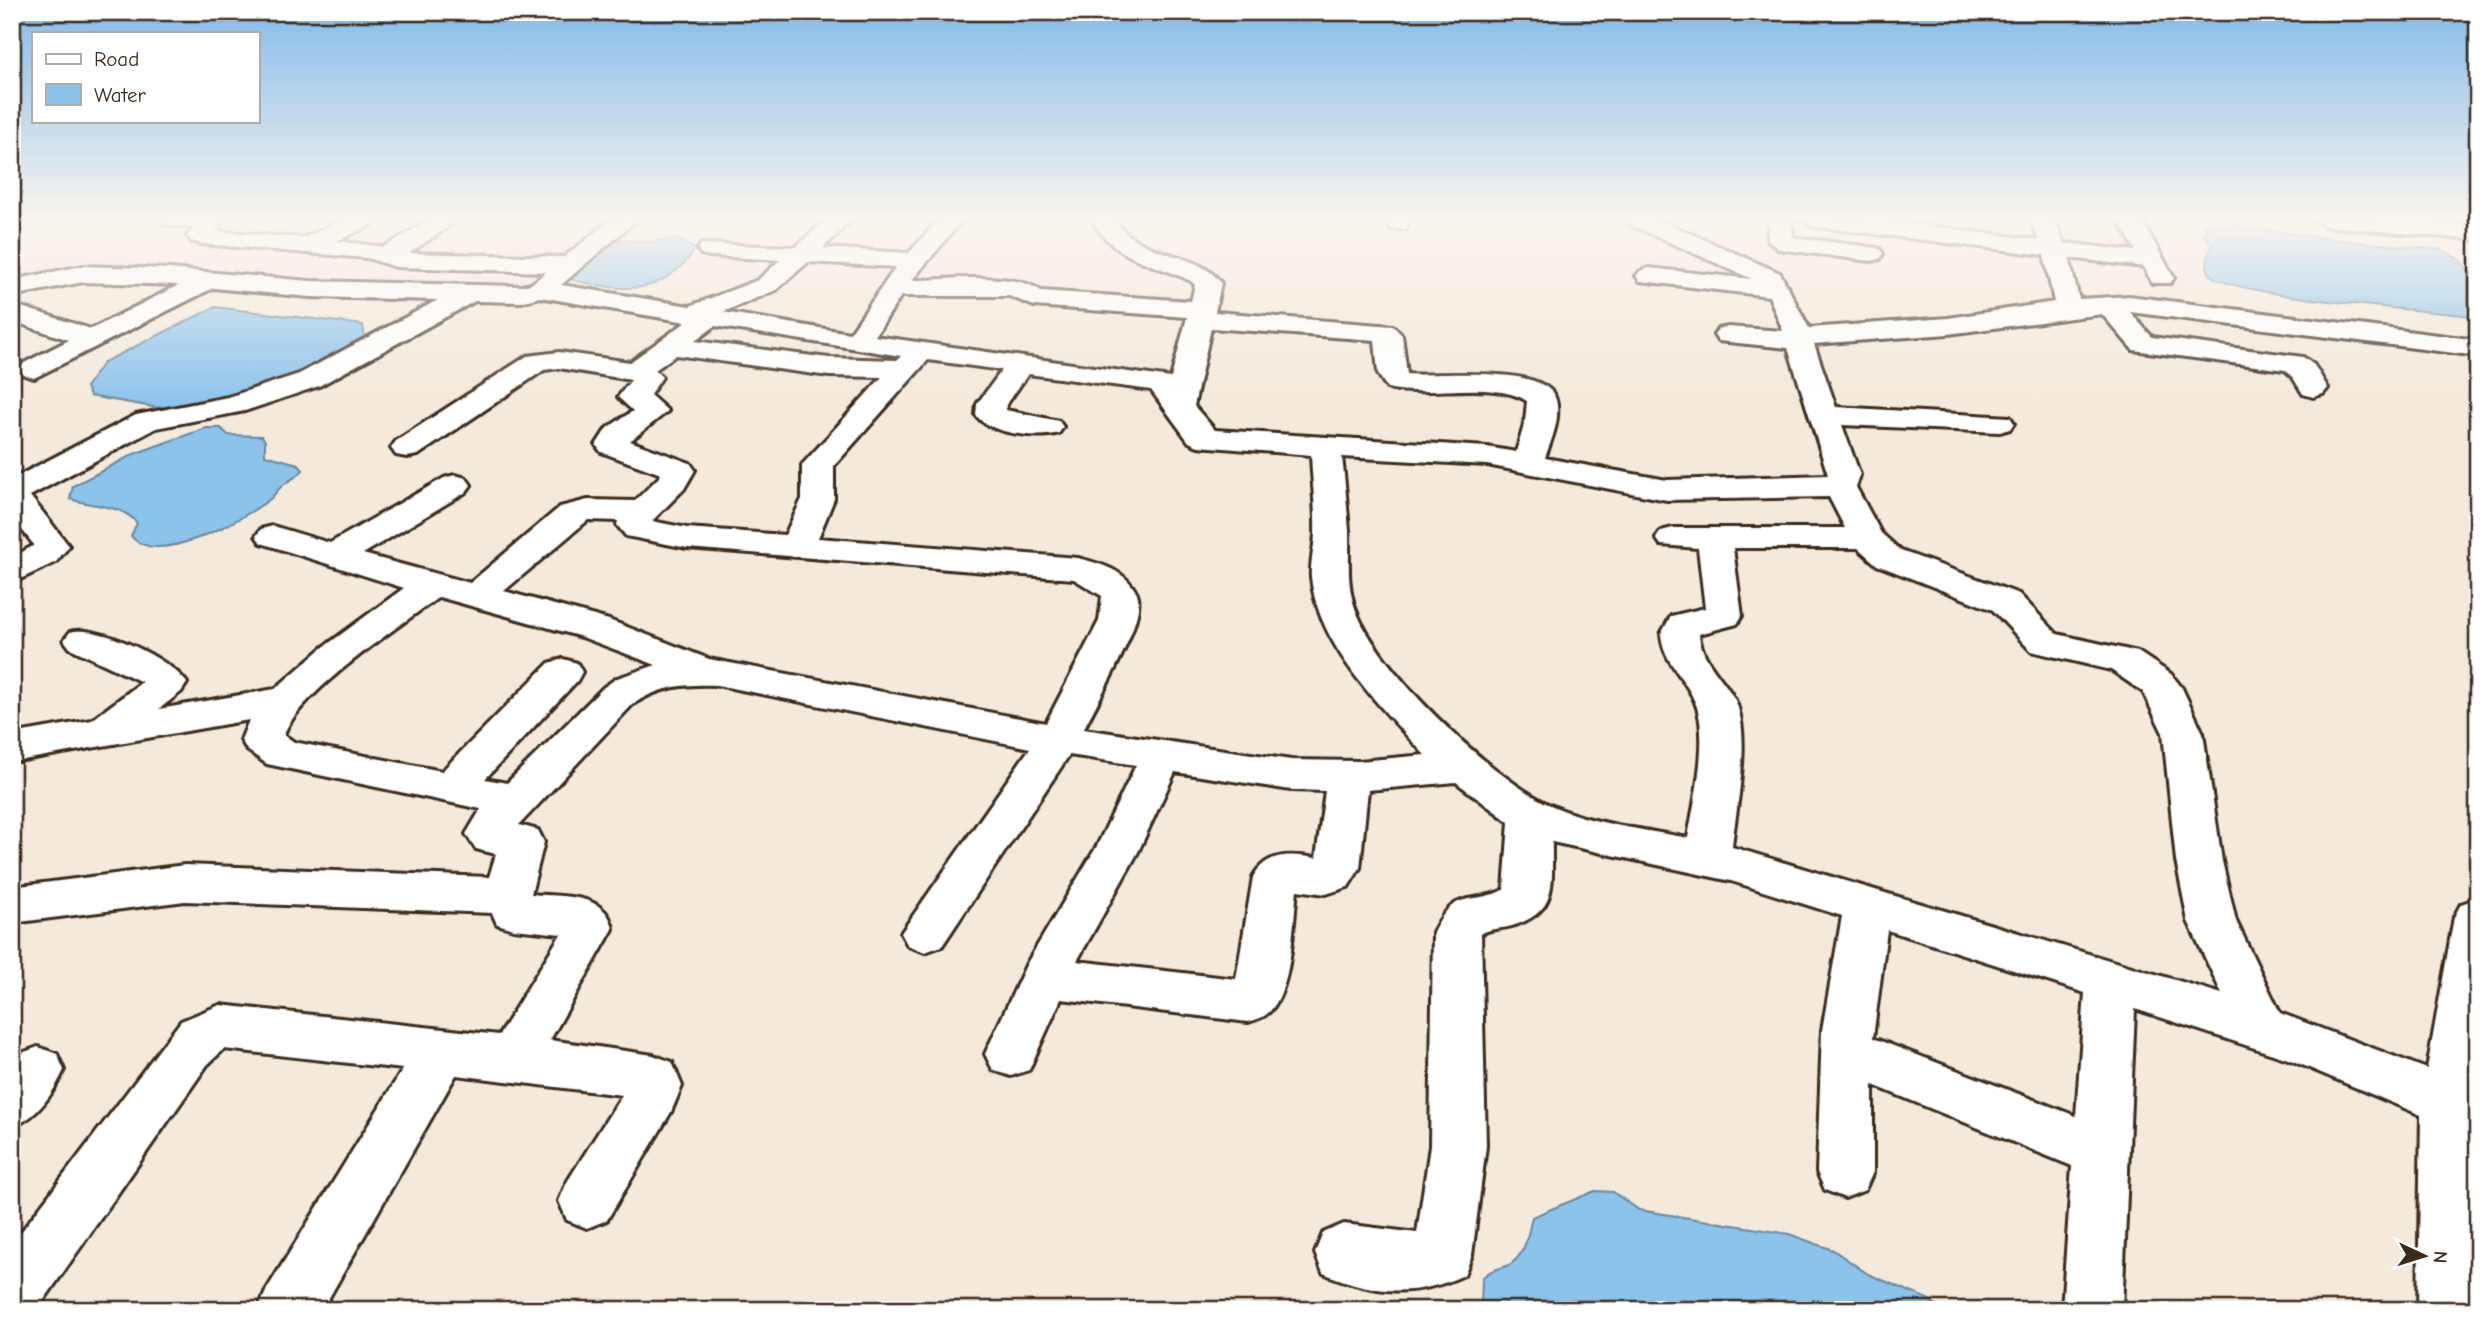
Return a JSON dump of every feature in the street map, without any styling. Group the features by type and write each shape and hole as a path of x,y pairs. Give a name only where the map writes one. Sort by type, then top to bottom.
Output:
{"street":[{"path":"12,288 46,281"},
{"path":"34,369 209,281"},
{"path":"218,281 310,289 466,295 521,294 540,289 550,281"},
{"path":"635,371 671,346 700,316 772,281"},
{"path":"857,342 900,281"},
{"path":"1179,406 1208,290 1206,281"},
{"path":"1693,281 1779,290"},
{"path":"1770,281 1779,290 1800,339 1844,475 1840,487 1874,548 1905,566 2006,602 2044,643 2124,661 2157,683 2168,697 2183,733 2199,862 2212,921 2301,1042"},
{"path":"2062,281 2068,308"},
{"path":"2161,281 2172,309"},
{"path":"894,288 1009,288 1023,290 1034,298 1383,332 1388,335 1392,374 1397,382 1506,385 1536,392 1541,397 1542,405 1539,430 1528,464"},
{"path":"540,289 857,342 912,360"},
{"path":"12,572 44,555 52,546 12,494 147,421 234,405 309,380 391,338 466,295"},
{"path":"2109,305 2143,344 2293,363 2304,371 2313,388"},
{"path":"1728,335 1800,339 1918,329 2068,308 2109,305 2172,309 2478,348"},
{"path":"12,312 93,339"},
{"path":"12,333 43,322"},
{"path":"671,346 829,367 912,360 1020,365 1160,383 1200,435 1209,439 1487,456 1655,489 1840,487"},
{"path":"407,448 544,359 635,371 648,377 633,397 653,411 618,435 612,445 679,470 673,482 642,511 634,525 655,534 1078,569 1113,585 1120,596 1118,621 1058,739 925,933"},
{"path":"797,547 818,499 818,465 912,360"},
{"path":"1020,365 992,404 991,415 1006,421 1048,427"},
{"path":"1824,415 1999,423"},
{"path":"1326,446 1332,534 1329,576 1336,607 1351,639 1381,679 1439,744 1502,797 1531,815 1564,829 1708,858 2111,981 2301,1042 2463,1108"},
{"path":"334,555 455,485"},
{"path":"477,596 572,514 588,510 642,511"},
{"path":"273,536 432,585 540,611 641,643 702,670 1058,739 1291,775 1348,776 1465,766"},
{"path":"1673,538 1867,538"},
{"path":"1708,858 1719,711 1714,698 1685,658 1680,633 1684,624 1724,616 1714,538"},
{"path":"432,585 307,680 261,732 262,740 270,748 377,775 514,800"},
{"path":"83,640 158,674 167,683 99,733"},
{"path":"513,1058 589,929 588,922 582,918 514,911 507,896 523,848 522,842 488,834 497,816 631,687 677,671 702,670"},
{"path":"451,788 564,673"},
{"path":"12,748 287,700"},
{"path":"1011,1054 1060,943 1116,852 1161,756"},
{"path":"1044,977 1248,1001 1255,994 1262,979 1276,877 1286,872 1325,877 1332,875 1337,868 1348,776"},
{"path":"1344,1253 1416,1262 1433,1261 1443,1255 1447,1244 1458,1146 1457,932 1461,921 1471,914 1504,912 1520,906 1527,897 1531,815"},
{"path":"12,905 185,883 507,896"},
{"path":"1845,1172 1847,1051 1867,906"},
{"path":"2458,1289 2463,1108 2478,917"},
{"path":"2092,1310 2111,981"},
{"path":"12,1294 189,1049 209,1030 231,1027 597,1068 653,1078 656,1086 652,1095 587,1201"},
{"path":"288,1310 443,1050"},
{"path":"1847,1051 2100,1151"}],"water":[{"path":"575,281 660,281 627,288"},
{"path":"2223,281 2476,281 2478,317 2292,296"},
{"path":"215,307 363,325 365,340 303,374 216,401 159,408 90,396 86,387 104,362"},
{"path":"206,428 221,428 228,435 262,436 265,441 265,455 298,464 303,470 270,499 222,528 180,544 160,547 143,545 131,536 137,523 123,512 70,499 73,486 134,454"},
{"path":"1595,1191 1613,1192 1639,1210 1789,1234 1833,1250 1868,1274 1930,1300 1940,1310 1481,1310 1482,1278 1517,1259 1526,1242 1532,1217"}]}
